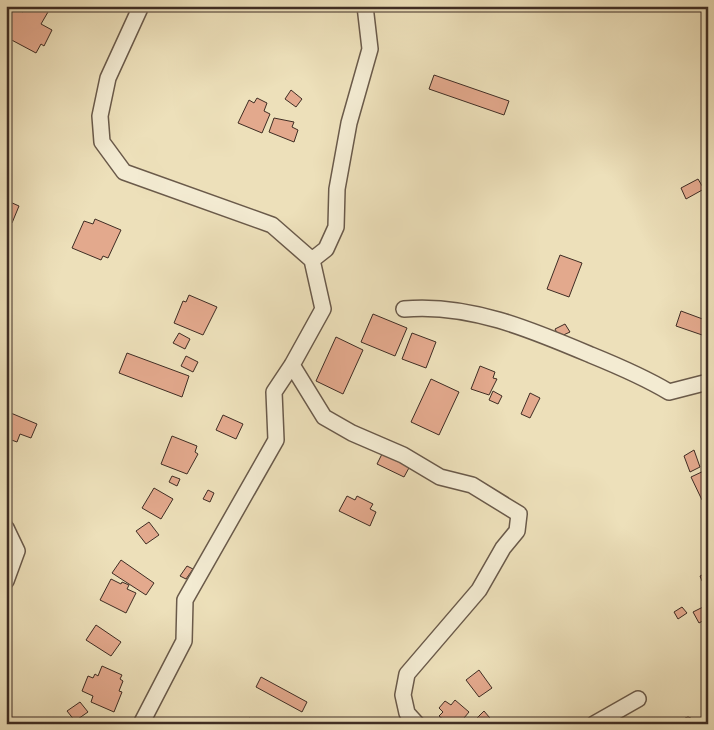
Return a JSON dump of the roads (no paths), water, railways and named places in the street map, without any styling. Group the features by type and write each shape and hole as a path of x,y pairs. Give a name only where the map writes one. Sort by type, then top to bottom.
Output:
{"street":[{"path":"141,6 108,78 100,116 102,142 124,172 272,225 312,260 323,309 292,365 274,392 276,440 185,600 184,641 141,724"},
{"path":"312,260 326,249 336,227 337,189 349,123 370,49 365,6"},
{"path":"404,309 418,308 467,313 519,325 648,378 670,392 708,382"},
{"path":"292,365 324,417 352,433 403,456 440,477 472,485 520,514 517,531 503,548 479,590 407,674 402,695 407,713 417,724"},
{"path":"6,528 17,551 6,581"},
{"path":"594,724 638,699"}]}
